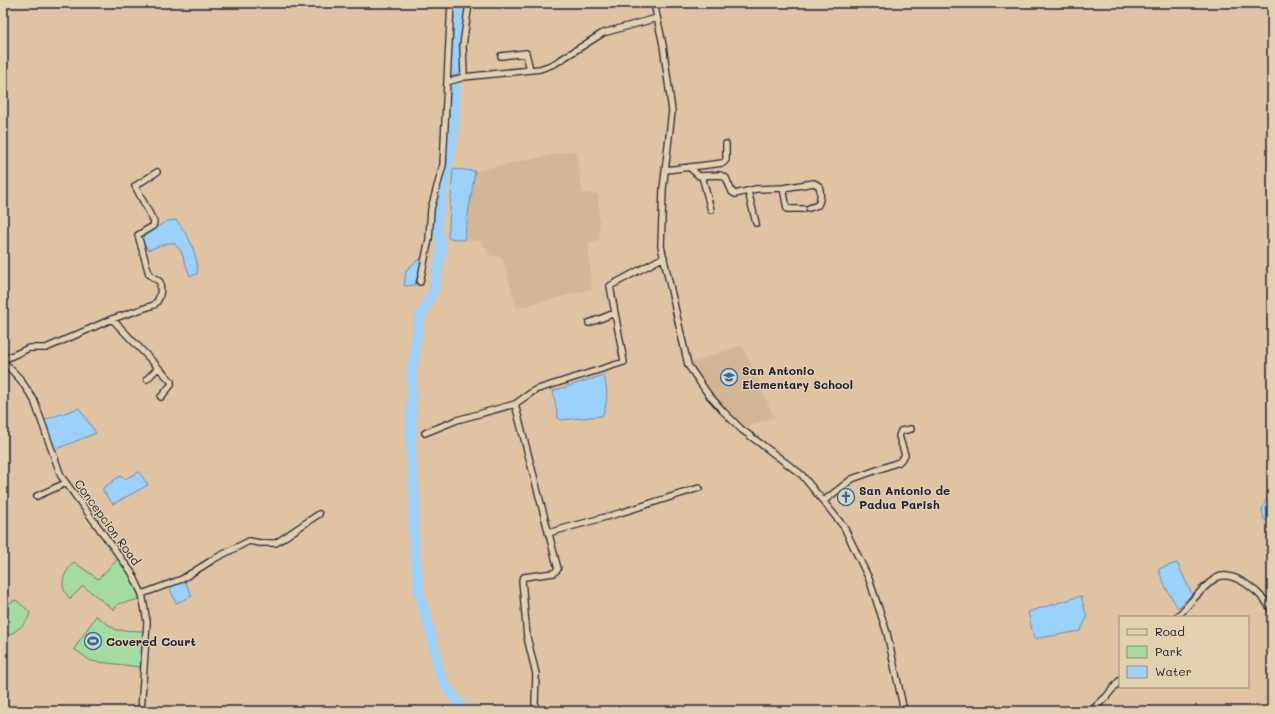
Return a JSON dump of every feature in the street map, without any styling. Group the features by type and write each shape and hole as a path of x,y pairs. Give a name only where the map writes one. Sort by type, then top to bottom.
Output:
{"street":[{"path":"420,282 429,239 431,209 443,165 449,82 451,3"},
{"path":"462,78 463,45 469,3"},
{"path":"654,3 663,45 672,111 662,200 661,246 688,365 708,394 741,430 802,475 825,500 844,527 868,579 887,633 904,711"},
{"path":"449,82 462,78 530,70 554,64 603,33 657,18"},
{"path":"501,56 526,53 530,70"},
{"path":"666,170 723,163 726,160 726,144"},
{"path":"689,167 695,174 702,176 720,175 726,178 732,192 735,194 756,189 783,188 814,183 819,186 821,190 820,202 818,205 809,208"},
{"path":"3,361 29,348 46,348 53,346 112,319 154,306 160,298 160,282 149,274 138,235 153,226 154,222 135,187 137,184 157,172"},
{"path":"702,176 711,210"},
{"path":"783,188 787,209 802,209"},
{"path":"748,191 756,223"},
{"path":"425,433 458,420 515,404 535,390 624,362 610,286 664,257"},
{"path":"589,323 615,313"},
{"path":"112,319 117,328 172,383 161,397"},
{"name":"Concepcion Road","path":"3,361 34,400 60,476 132,573 142,594 147,622 141,711"},
{"path":"147,380 158,368"},
{"path":"515,404 558,569 557,572 524,577 522,583 527,636 536,674 535,704 537,711"},
{"path":"825,500 852,479 899,462 905,455 899,436 901,431 911,429"},
{"path":"37,496 66,483"},
{"path":"548,533 620,513 699,488"},
{"path":"142,594 182,579 214,559 249,541 276,543 319,514"},
{"path":"1178,616 1211,581 1218,577 1224,576 1253,587 1265,599 1272,612"},
{"path":"1091,711 1106,697 1119,681"}],"shaded area":[{"path":"576,150 582,193 598,194 600,239 588,243 592,289 517,308 502,257 491,256 480,241 464,240 475,171"},
{"name":"San Antonio Elementary School","path":"742,345 774,417 743,428 710,391 691,363"}],"green space":[{"path":"118,559 130,575 140,599 118,604 114,610 83,586 70,599 66,594 63,580 67,571 74,562 98,579"},
{"path":"16,600 30,612 29,616 25,623 18,629 7,636 3,635 3,615 7,604"},
{"path":"96,616 116,630 143,631 140,667 91,661 74,649"}],"water":[{"path":"453,169 475,171 464,240 448,238"},
{"path":"176,220 185,231 192,245 196,260 197,274 190,276 181,251 174,243 168,243 148,250 140,237 167,221"},
{"path":"423,256 415,285 404,286 406,270"},
{"path":"604,375 607,396 606,406 602,416 561,420 558,418 553,391"},
{"path":"79,408 96,433 54,450 44,420"},
{"path":"139,472 148,485 113,504 103,491 103,488 120,476 125,479"},
{"path":"1268,495 1272,502 1272,523 1264,519 1262,510"},
{"path":"1177,563 1192,594 1178,608 1167,590 1158,569"},
{"path":"184,579 192,596 176,603 169,586"},
{"path":"1081,596 1087,618 1080,631 1034,639 1028,612"}],"waterway":[{"path":"462,3 458,32 454,133 437,223 442,249 433,292 419,320 412,373 411,452 415,501 413,532 419,592 431,634 438,667 445,685 465,711"}],"place":[{"name":"San Antonio Elementary School","path":"729,377"},
{"name":"San Antonio de Padua Parish","path":"846,497"},
{"name":"Covered Court","path":"93,641"}]}
